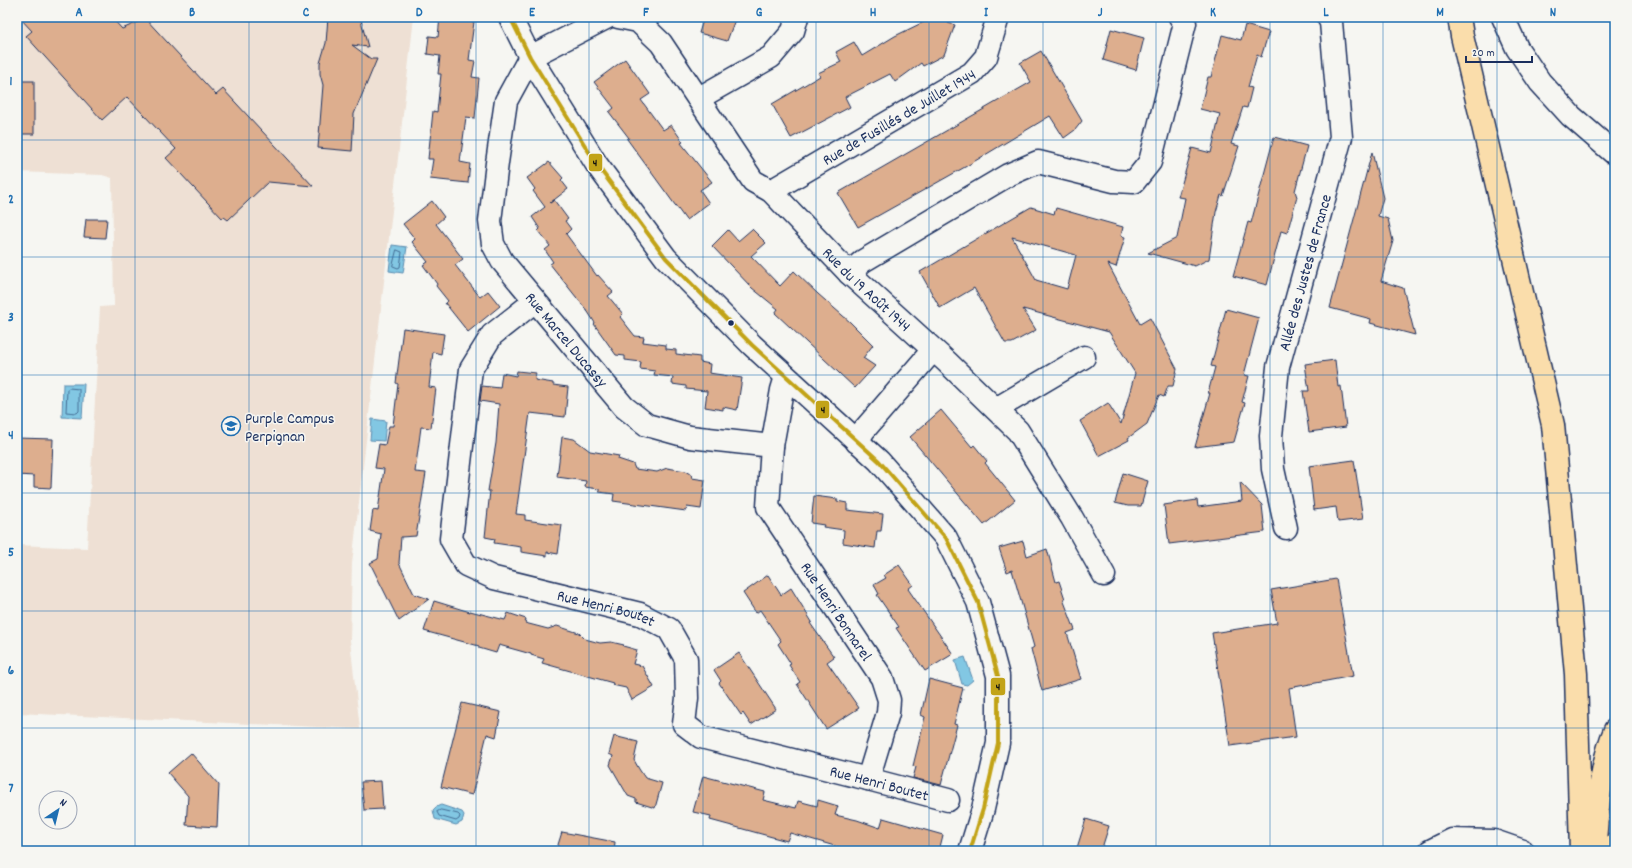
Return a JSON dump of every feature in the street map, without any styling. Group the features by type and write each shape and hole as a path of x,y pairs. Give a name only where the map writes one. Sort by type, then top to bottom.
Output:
{"main road":[{"path":"1459,17 1462,36 1552,425 1576,674 1581,851"},
{"path":"1594,851 1599,795 1610,743 1615,730"},
{"path":"1615,844 1615,851"}],"street":[{"path":"510,17 530,57 597,165 666,258 752,345 879,462 946,538 978,602 998,676 998,742 983,809 970,851"},
{"path":"530,57 608,17"},
{"name":"Rue du 19 Août 1944","path":"618,17 638,21 661,43 753,181 771,191 849,274 933,350 1018,431 1072,518 1104,575"},
{"path":"699,98 771,57 793,31 797,17"},
{"name":"Rue de Fusillés de Juillet 1944","path":"771,191 972,73 986,57 998,17"},
{"path":"849,274 863,261 1008,175 1038,162 1114,181 1134,182 1150,162 1184,23 1180,17"},
{"name":"Allée des Justes de France","path":"1286,528 1273,469 1272,449 1278,367 1341,137 1331,22 1328,17"},
{"path":"1502,17 1517,48 1540,82 1571,116 1615,154"},
{"name":"Rue Marcel Ducassy","path":"530,57 506,101 497,163 490,221 493,244 502,261 624,407 646,425 690,437 772,446"},
{"name":"Rue Henri Boutet","path":"535,301 492,335 471,369 452,539 466,565 494,578 640,614 669,629 686,659 684,724 701,737 948,800"},
{"path":"857,442 864,430 933,350"},
{"path":"996,409 1084,356"},
{"path":"772,446 782,390 786,377"},
{"name":"Rue Henri Bonnarel","path":"772,446 768,507 882,678 889,700 888,713 868,779"},
{"path":"1430,851 1452,840 1494,841 1523,851"}],"shaded area":[{"name":"Purple Campus Perpignan","path":"17,17 414,17 352,564 350,640 360,729 17,713 17,545 87,548 100,307 114,306 112,178 102,175 17,172"}],"water":[{"path":"392,245 407,247 403,273 389,271"},
{"path":"63,384 84,384 82,418 62,417"},
{"path":"372,419 386,421 384,441 370,440"},
{"path":"965,657 973,680 967,685 962,684 955,660"},
{"path":"441,805 462,812 464,815 462,822 456,825 435,819 433,810"}],"building":[{"path":"19,17 111,17 122,29 136,23 144,17 216,95 223,89 313,186 268,182 228,220 224,217 222,218 166,158 176,149 127,97 102,120 26,36 32,31"},
{"path":"328,17 360,17 368,47 352,45 371,59 377,59 354,114 352,151 318,148 323,85 320,74 320,63 326,43"},
{"path":"440,17 474,22 469,60 475,61 472,77 479,78 475,118 466,117 460,162 470,164 468,183 430,179 433,159 428,159 433,111 437,112 441,74 438,74 440,56 427,54 429,36 438,37"},
{"path":"704,17 736,17 727,41 699,33"},
{"path":"934,17 949,17 948,23 955,25 944,55 923,66 921,63 895,82 890,74 845,97 850,107 791,138 772,104 820,76 818,73 841,62 836,52 854,42 862,56 895,36"},
{"path":"1245,25 1269,32 1261,57 1257,55 1248,87 1252,88 1247,108 1243,107 1231,144 1239,146 1223,196 1221,195 1216,212 1209,259 1195,266 1148,253 1177,238 1185,198 1178,197 1192,148 1211,153 1220,114 1200,109 1208,77 1211,77 1222,35 1241,40"},
{"path":"1111,29 1144,38 1136,70 1103,60"},
{"path":"1041,51 1082,121 1075,130 1064,138 1050,116 965,167 858,227 838,193 1031,82 1020,63"},
{"path":"625,59 650,94 641,100 663,130 671,125 683,142 681,143 712,182 700,190 709,203 686,220 609,112 614,108 594,82"},
{"path":"17,81 34,81 34,134 17,134"},
{"path":"1274,137 1307,146 1295,191 1297,197 1287,233 1281,231 1267,285 1233,276 1248,222 1251,223"},
{"path":"1372,152 1383,198 1378,216 1388,219 1393,241 1381,281 1403,288 1415,335 1370,323 1371,319 1330,308"},
{"path":"549,162 563,178 561,180 568,189 550,203 554,200 568,219 565,221 571,229 566,234 597,276 598,275 613,292 608,296 623,314 620,317 635,336 644,337 643,342 666,345 666,349 676,350 676,354 700,357 700,362 710,364 709,373 742,378 737,410 723,407 723,410 705,407 707,391 686,389 686,386 672,384 673,377 654,375 655,371 640,369 641,362 625,360 625,356 616,355 594,324 595,323 588,312 550,264 553,262 545,250 550,246 538,231 540,229 532,217 545,207 533,191 535,189 527,178"},
{"path":"432,201 444,217 436,224 463,259 455,265 480,297 488,291 500,306 468,332 445,303 448,301 436,286 437,284 423,265 428,262 412,242 415,239 403,224"},
{"path":"1031,207 1054,214 1056,208 1123,227 1121,236 1125,237 1116,267 1108,264 1140,324 1150,318 1177,369 1173,386 1168,386 1164,397 1159,395 1147,424 1128,438 1129,440 1099,456 1080,421 1108,403 1121,424 1135,373 1109,332 1023,309 1036,330 1012,343 1005,343 974,288 940,308 920,272","holes":["1012,237 1076,255 1067,289 1036,280"]},
{"path":"86,219 107,219 105,238 84,237"},
{"path":"752,229 766,243 751,256 780,286 794,271 873,345 863,358 875,366 855,388 775,313 778,309 752,288 712,246 728,230 738,241"},
{"path":"1226,309 1259,318 1244,375 1249,376 1242,402 1245,403 1234,442 1195,447 1210,393 1208,393 1215,367 1211,366"},
{"path":"403,328 444,334 441,354 433,352 429,387 436,388 431,428 421,427 415,472 426,473 416,536 401,537 399,563 414,594 429,599 399,621 370,563 378,559 381,534 370,531 373,510 378,511 384,469 375,468 379,444 385,445 389,426 393,426 398,384 396,383"},
{"path":"1335,360 1338,387 1341,386 1346,427 1309,432 1303,391 1309,391 1305,364"},
{"path":"517,371 536,373 535,380 568,387 565,417 530,413 516,514 525,515 525,520 562,525 558,554 547,552 547,556 521,552 521,547 494,543 495,539 485,537 490,491 488,491 496,443 499,404 480,401 482,386 500,388 502,373 516,376"},
{"path":"941,410 972,447 974,445 987,461 985,463 1015,500 984,525 910,437"},
{"path":"562,437 574,439 590,451 619,456 618,459 633,464 635,469 657,472 667,468 686,471 691,474 692,478 705,480 701,509 687,507 686,511 613,501 614,494 599,492 599,489 585,487 586,481 557,477"},
{"path":"17,438 53,439 51,488 34,487 34,476 17,475"},
{"path":"1354,460 1363,519 1338,522 1336,507 1314,510 1309,466"},
{"path":"1123,473 1148,481 1141,506 1128,506 1115,503"},
{"path":"1240,482 1262,505 1265,532 1169,544 1164,505 1197,500 1198,507 1242,501"},
{"path":"814,496 837,499 837,501 847,503 847,510 883,514 881,531 877,531 875,548 843,543 844,530 823,527 824,525 811,523"},
{"path":"1023,541 1027,556 1047,549 1056,582 1059,581 1065,599 1063,599 1075,630 1067,633 1081,679 1042,691 1031,649 1034,647 1012,570 1007,572 999,548"},
{"path":"899,565 913,585 908,589 953,654 925,671 896,628 899,627 877,595 879,594 874,585 886,578 884,575"},
{"path":"768,575 781,595 791,588 812,622 810,623 834,657 827,662 859,708 826,729 797,684 800,682 789,665 791,664 778,644 781,641 760,610 756,613 743,593"},
{"path":"1336,579 1353,676 1289,688 1296,737 1230,746 1212,633 1277,623 1271,590"},
{"path":"434,601 470,612 505,620 508,613 526,619 525,623 548,629 557,626 579,633 585,639 600,643 611,642 637,650 633,664 642,666 654,687 632,700 626,688 542,663 544,659 531,654 499,645 496,653 479,648 479,646 424,631"},
{"path":"739,653 776,709 751,725 743,713 741,715 719,683 721,681 714,670"},
{"path":"929,679 963,688 954,724 957,725 941,785 913,778 916,767 913,766 925,717 921,715"},
{"path":"462,703 501,712 496,737 487,734 472,795 441,787"},
{"path":"614,736 638,742 634,760 639,769 645,778 662,783 655,808 636,802 636,799 628,796 610,765 613,756 609,754"},
{"path":"191,753 219,785 217,827 186,825 188,796 168,773"},
{"path":"703,776 765,792 763,800 796,808 798,801 817,806 818,800 838,806 835,815 857,820 880,828 883,818 943,835 939,851 852,851 790,833 787,841 710,820 711,816 693,812"},
{"path":"381,781 383,809 364,810 361,782"},
{"path":"1086,819 1109,826 1101,851 1076,851"},
{"path":"562,832 615,842 614,851 556,851"}],"transit line":[{"name":"4","path":"510,17 530,57 597,165 666,258 752,345 879,461 946,538 978,602 998,676 998,743 983,809 970,851"}],"place":[{"name":"Purple Campus Perpignan","path":"231,426"}]}
